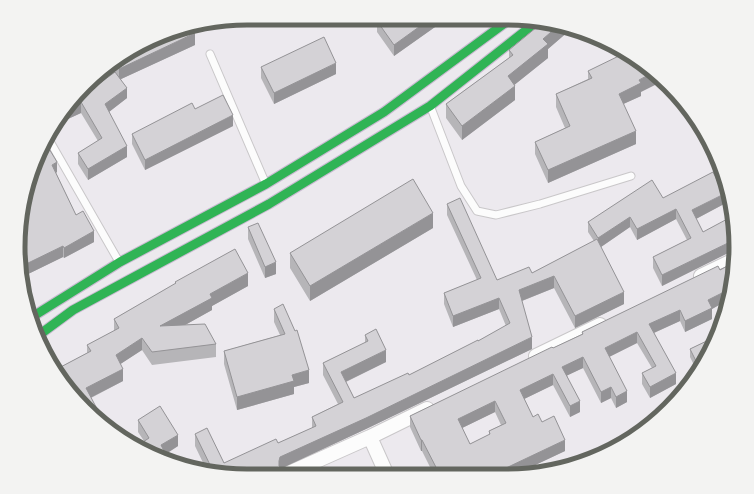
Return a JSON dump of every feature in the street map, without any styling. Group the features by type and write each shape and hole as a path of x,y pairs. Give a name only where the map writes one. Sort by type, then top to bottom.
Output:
{"main road":[{"path":"42,333 72,310 269,204 389,120 502,25"},
{"path":"36,314 120,262 266,184 389,120 430,106 531,26"}],"street":[{"path":"689,282 729,262"},
{"path":"521,363 612,319"},
{"path":"298,469 370,437 436,404"},
{"path":"370,437 384,469"}],"lane":[{"path":"210,54 266,184"},
{"path":"430,106 462,186 477,211 496,215 540,204 631,176"},
{"path":"51,143 120,262"}],"building":[{"path":"380,25 422,25 394,45"},
{"path":"537,27 553,30 543,39 548,44 508,76 515,86 462,126 446,104 513,55 509,50"},
{"path":"194,32 195,33 119,69 118,66 124,62 149,48 176,37"},
{"path":"324,37 336,63 274,93 261,67"},
{"path":"619,56 647,75 639,80 641,83 619,94 636,131 548,170 535,142 570,126 556,94 592,78 588,71"},
{"path":"115,72 127,88 105,104 127,146 88,169 78,153 102,138 81,102 78,103 89,91"},
{"path":"223,95 233,115 145,160 132,134 192,103 195,109"},
{"path":"49,148 57,162 52,165 76,215 83,211 94,231 64,248 63,246 25,264 25,232 29,204 37,176"},
{"path":"713,172 722,195 692,210 703,232 727,219 729,243 662,275 653,257 691,238 676,209 637,229 630,217 598,238 588,222 652,180 663,198"},
{"path":"413,179 433,213 310,286 290,253"},
{"path":"460,198 497,280 529,267 532,273 597,239 624,292 575,316 554,276 519,290 532,337 366,418 280,457 279,466 283,469 232,469 211,466 195,434 207,428 224,463 276,439 278,443 316,426 312,417 343,402 323,363 368,341 365,335 376,329 386,350 341,372 354,398 408,373 409,375 478,341 510,323 499,298 453,316 444,293 481,278 447,204"},
{"path":"258,223 276,262 265,267 248,227"},
{"path":"235,249 248,273 210,294 212,298 160,326 205,324 216,344 152,352 142,338 116,355 123,369 86,388 99,412 80,393 60,367 91,351 87,345 119,328 114,319 176,283 175,282"},
{"path":"729,265 724,292 708,300 712,308 685,321 680,310 649,324 676,373 650,387 642,373 656,366 637,332 605,348 627,391 616,397 611,387 601,392 583,357 562,367 580,401 570,406 553,374 520,390 533,417 538,414 542,422 554,416 565,440 506,469 437,469 410,416 552,347 553,348 583,334 582,332 718,266 720,270","holes":["495,401 506,423 489,431 490,434 470,444 458,419"]},
{"path":"283,304 295,331 297,330 309,370 292,375 294,381 237,397 224,351 285,334 274,309"},
{"path":"708,340 697,362 690,349"},
{"path":"160,406 178,435 161,445 165,453 142,442 149,438 138,420"}],"traffic: fast":[{"path":"36,314 120,262 266,184 384,112 502,25"},
{"path":"42,333 73,310 269,204 430,106 531,26"}]}
